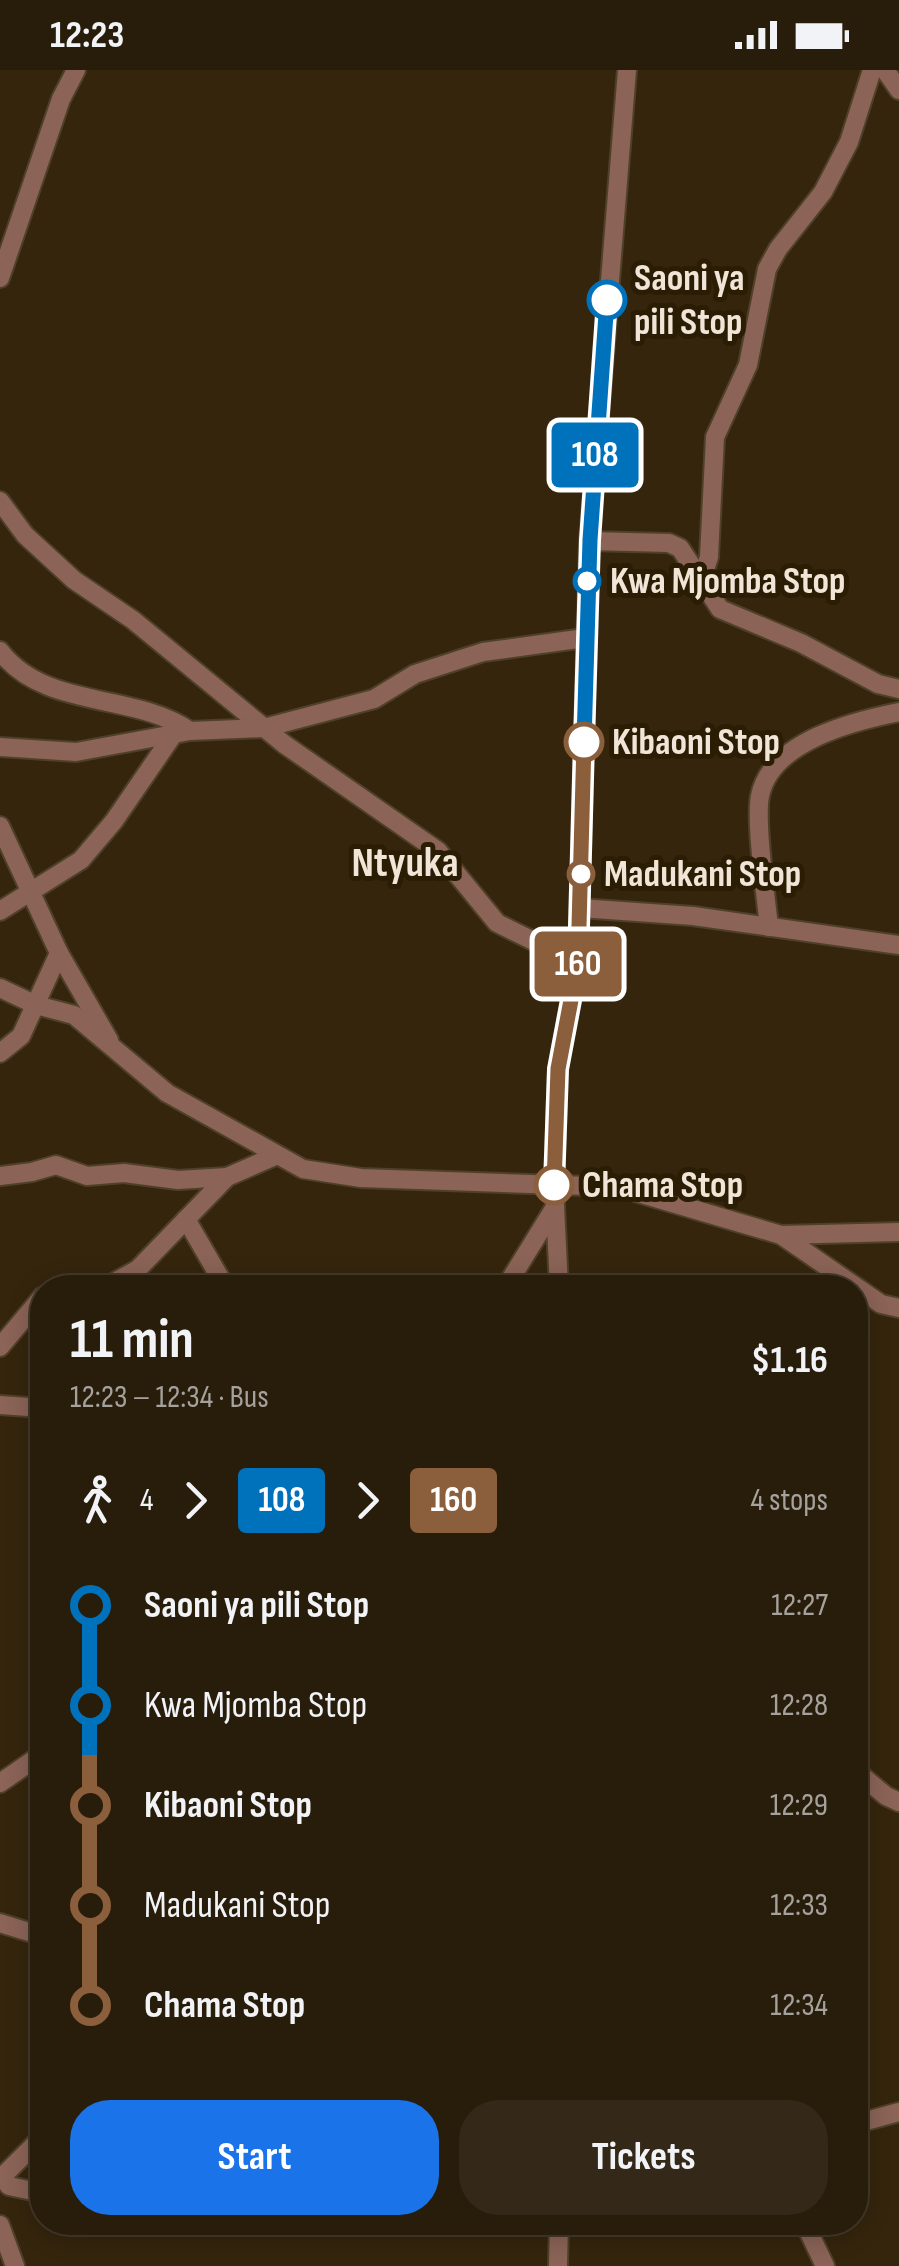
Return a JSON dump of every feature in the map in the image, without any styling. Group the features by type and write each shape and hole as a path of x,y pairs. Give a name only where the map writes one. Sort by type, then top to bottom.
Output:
{"street":[{"path":"0,278 61,99 76,70"},
{"path":"558,1275 554,1185 558,1069 578,963 590,540 627,70"},
{"path":"702,579 709,557 716,436 748,365 767,270 778,249 823,192 840,159 872,70"},
{"path":"885,70 899,90"},
{"path":"0,500 26,535 58,566 133,620 264,728 438,851 497,923 578,963"},
{"path":"590,540 669,543 680,548 720,609 801,643 878,684 899,689"},
{"path":"0,747 76,752 181,733 264,728 374,699 415,674 483,652 586,638"},
{"path":"0,651 10,664 73,694 157,713 181,733"},
{"path":"769,927 760,808 767,780 814,737 846,724 899,712"},
{"path":"0,911 81,860 181,733"},
{"path":"0,826 59,953 116,1054"},
{"path":"580,908 693,916 899,945"},
{"path":"0,1053 21,1036 59,953"},
{"path":"0,988 36,1005 74,1015 116,1054 168,1093 303,1169 362,1178 618,1188 780,1235 899,1232"},
{"path":"0,1176 56,1165 86,1176 124,1173 178,1180 227,1177 275,1156"},
{"path":"127,1275 138,1269 227,1177"},
{"path":"513,1275 555,1206"},
{"path":"186,1219 218,1275"},
{"path":"780,1235 839,1275"},
{"path":"868,1295 881,1304 899,1308"},
{"path":"0,1346 30,1311"},
{"path":"0,1405 30,1407"},
{"path":"0,1783 30,1762"},
{"path":"868,1781 899,1802"},
{"path":"0,1924 30,1933"},
{"path":"868,2120 899,2112"},
{"path":"30,2149 2,2178 17,2189 30,2191"},
{"path":"0,2226 15,2266"},
{"path":"558,2266 559,2235"},
{"path":"810,2235 825,2266"}],"bus line":[{"name":"108","path":"584,742 590,540 607,300"},
{"name":"160","path":"554,1185 558,1069 578,963 584,742"}],"place":[{"name":"Saoni ya pili Stop","path":"607,300"},
{"name":"Kwa Mjomba Stop","path":"587,581"},
{"name":"Kibaoni Stop","path":"584,742"},
{"name":"Madukani Stop","path":"581,874"},
{"name":"Chama Stop","path":"554,1185"}],"district":[{"name":"Ntyuka","path":"405,863"}]}
